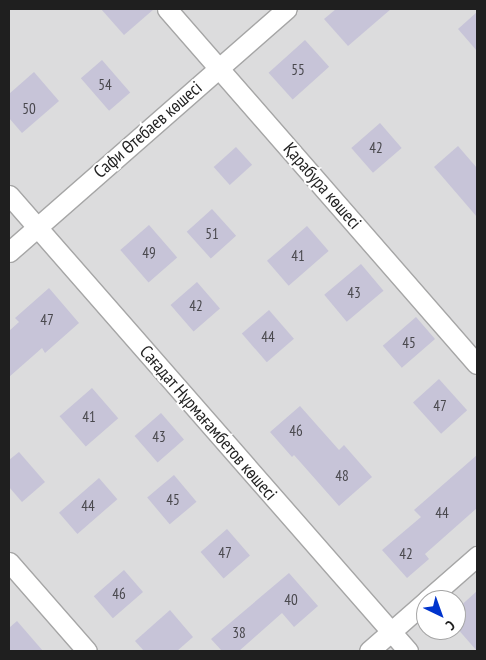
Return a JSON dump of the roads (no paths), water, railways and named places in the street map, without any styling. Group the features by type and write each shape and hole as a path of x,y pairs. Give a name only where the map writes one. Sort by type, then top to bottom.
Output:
{"street":[{"name":"Қарабура көшесі","path":"167,9 477,364"},
{"name":"Сафи Өтебаев көшесі","path":"9,252 287,9"},
{"name":"Сағадат Нұрмағамбетов көшесі","path":"9,194 408,651"},
{"path":"439,590 477,556"},
{"path":"9,562 87,651"},
{"path":"369,651 416,610"}]}
